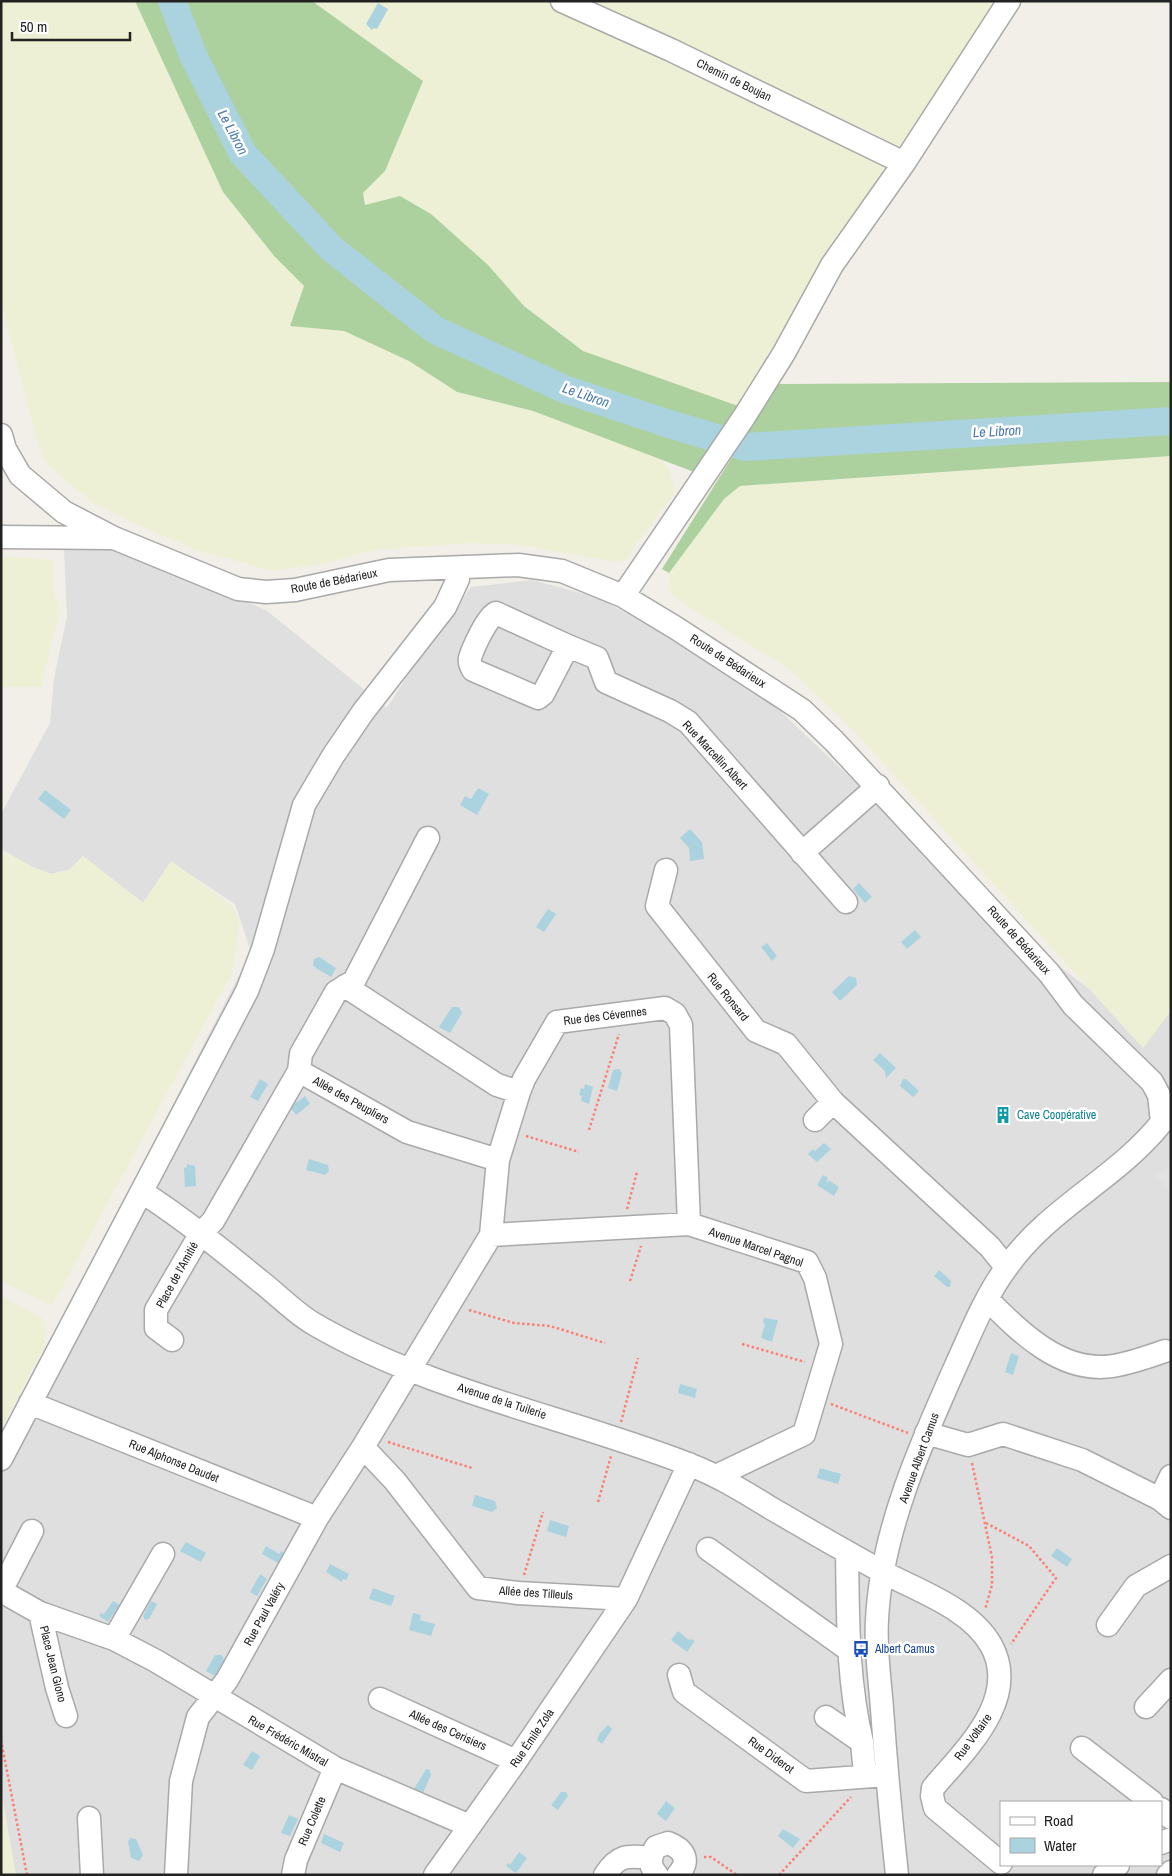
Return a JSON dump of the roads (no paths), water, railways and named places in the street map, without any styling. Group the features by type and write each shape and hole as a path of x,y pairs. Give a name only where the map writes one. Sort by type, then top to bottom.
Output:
{"street":[{"name":"Chemin de Boujan","path":"562,1 671,50 904,163"},
{"path":"623,596 744,417 784,353 832,265 904,163 1010,1"},
{"name":"Route de Bédarieux","path":"1,435 5,449 20,475 64,512 114,538 238,588 266,592 295,590 389,570 518,565 562,571 623,596 802,710 878,786 1049,974 1073,1005 1148,1078 1165,1090 1166,1122"},
{"path":"1,536 114,538"},
{"path":"1,1459 247,991 263,949 304,806 333,756 363,712 445,607 458,579 458,568"},
{"name":"Rue Marcellin Albert","path":"568,646 597,658 606,682 670,711 688,722 846,902"},
{"path":"802,853 878,786"},
{"path":"299,1071 301,1054 336,992 354,980 400,887 428,838"},
{"name":"Rue Ronsard","path":"666,870 657,906 756,1031 786,1044 833,1102 990,1247 1006,1267"},
{"path":"345,986 497,1085 519,1092"},
{"name":"Rue des Cévennes","path":"408,1370 491,1235 498,1160 519,1092 524,1079 557,1022 665,1008 675,1014 681,1025 689,1224"},
{"name":"Allée des Peupliers","path":"201,1233 213,1221 299,1071 407,1132 498,1160"},
{"path":"815,1120 833,1102"},
{"name":"Avenue Albert Camus","path":"897,1875 887,1775 877,1624 884,1572 898,1514 924,1439 988,1300 1006,1267 1056,1214 1146,1141 1166,1122"},
{"name":"Avenue de la Tuilerie","path":"142,1192 201,1233 312,1323 408,1370 689,1464 716,1476 884,1572"},
{"name":"Avenue Marcel Pagnol","path":"491,1235 689,1224 807,1262 815,1278 831,1344 804,1434 716,1476"},
{"name":"Place de l'Amitié","path":"172,1340 156,1328 156,1310 201,1233"},
{"path":"988,1300 1039,1346 1061,1360 1111,1367 1165,1351"},
{"name":"Rue Paul Valéry","path":"176,1875 181,1781 198,1717 227,1680 317,1518 366,1442 408,1370"},
{"name":"Rue Alphonse Daudet","path":"30,1403 317,1518"},
{"path":"924,1439 968,1445 1003,1434 1082,1460 1166,1503 1171,1476"},
{"name":"Allée des Tilleuls","path":"366,1442 478,1588 518,1593 626,1598"},
{"path":"626,1598 689,1464"},
{"name":"Rue Frédéric Mistral","path":"32,1531 1,1591 40,1612 114,1639 156,1661 212,1697 335,1768 470,1826"},
{"path":"708,1549 849,1650"},
{"path":"847,1552 849,1650 855,1715 862,1742 865,1775"},
{"path":"114,1639 163,1554"},
{"path":"1108,1625 1136,1586 1171,1566"},
{"name":"Rue Voltaire","path":"884,1572 952,1609 979,1629 991,1646 998,1664 999,1680 994,1708 976,1737 933,1788 932,1796 935,1808 1000,1862"},
{"name":"Rue Émile Zola","path":"435,1875 516,1761 626,1598"},
{"name":"Place Jean Giono","path":"40,1612 57,1688 66,1716"},
{"name":"Rue Diderot","path":"679,1675 684,1692 806,1781 865,1775 887,1775"},
{"path":"1146,1707 1171,1680"},
{"name":"Allée des Cerisiers","path":"380,1699 516,1761"},
{"path":"826,1717 862,1742"},
{"path":"1082,1748 1151,1801"},
{"name":"Rue Colette","path":"293,1875 296,1860 335,1768"},
{"path":"89,1818 92,1875"},
{"path":"604,1875 613,1863 630,1855 653,1866 656,1847 668,1843 679,1848 681,1867"},
{"name":"Rue Voltaire","path":"1005,1866 1016,1875"},
{"path":"1104,1875 1117,1866"},
{"path":"1168,1875 1171,1872"}],"water":[{"path":"378,3 388,9 377,29 374,28 372,30 366,24"},
{"path":"478,788 489,794 477,815 460,805 465,796 471,799"},
{"path":"45,790 71,810 64,819 38,799"},
{"path":"690,829 702,842 704,859 690,861 689,848 680,838"},
{"path":"859,883 872,897 865,903 853,889"},
{"path":"548,909 556,914 544,932 536,927"},
{"path":"915,930 921,937 907,949 901,942"},
{"path":"767,943 777,956 772,961 761,947"},
{"path":"319,957 336,968 331,977 313,966 314,959"},
{"path":"849,976 856,978 857,985 840,1001 832,992"},
{"path":"452,1007 459,1007 462,1013 450,1033 439,1027"},
{"path":"880,1053 896,1068 886,1078 885,1071 873,1060"},
{"path":"619,1069 622,1073 617,1091 608,1088 613,1070"},
{"path":"260,1079 268,1084 258,1101 250,1097"},
{"path":"903,1079 906,1079 919,1091 913,1097 900,1086"},
{"path":"585,1084 593,1087 589,1104 581,1101 582,1096 579,1095 581,1088 584,1089"},
{"path":"305,1096 310,1104 296,1115 290,1107"},
{"path":"824,1143 831,1149 817,1162 808,1154"},
{"path":"309,1159 328,1165 329,1171 325,1175 306,1170"},
{"path":"187,1164 195,1166 196,1186 185,1187 184,1168 187,1167"},
{"path":"823,1175 828,1178 826,1182 830,1181 839,1187 834,1196 817,1185"},
{"path":"939,1270 951,1281 950,1287 947,1287 934,1276"},
{"path":"764,1318 778,1320 772,1342 761,1338 765,1324 763,1322"},
{"path":"1011,1353 1019,1356 1013,1375 1005,1372"},
{"path":"680,1384 697,1389 695,1398 678,1393"},
{"path":"820,1468 841,1474 838,1484 817,1478"},
{"path":"475,1495 495,1501 497,1508 492,1512 472,1506"},
{"path":"550,1520 569,1526 566,1537 547,1531"},
{"path":"186,1542 206,1553 201,1562 180,1551"},
{"path":"266,1546 279,1554 281,1551 284,1553 278,1563 262,1554"},
{"path":"1057,1548 1072,1559 1067,1567 1051,1556"},
{"path":"330,1564 349,1574 346,1580 343,1579 342,1582 326,1572"},
{"path":"260,1574 267,1579 257,1596 250,1592"},
{"path":"373,1588 395,1596 391,1606 369,1599"},
{"path":"113,1601 120,1605 108,1622 99,1616 101,1613 104,1614"},
{"path":"151,1601 157,1604 149,1619 145,1620 143,1616"},
{"path":"413,1613 421,1615 420,1620 435,1624 431,1636 409,1630"},
{"path":"678,1631 689,1640 695,1641 687,1652 671,1640"},
{"path":"215,1655 222,1655 224,1660 215,1676 206,1671"},
{"path":"608,1725 612,1729 602,1744 597,1740 600,1733"},
{"path":"252,1751 260,1756 252,1770 243,1765"},
{"path":"426,1769 430,1770 431,1775 423,1793 414,1789"},
{"path":"561,1792 566,1792 568,1796 558,1810 551,1805"},
{"path":"666,1801 675,1808 666,1821 657,1814"},
{"path":"289,1815 298,1819 290,1836 281,1833"},
{"path":"783,1829 800,1839 793,1848 778,1836"},
{"path":"324,1834 344,1843 340,1852 321,1843"},
{"path":"130,1838 136,1839 143,1855 139,1861 131,1858 128,1842"},
{"path":"519,1852 527,1858 516,1873 506,1866 508,1863 510,1865"}],"waterway":[{"name":"Le Libron","path":"172,1 193,55 243,154 332,249 435,330 564,389 746,447 1171,421"}],"place":[{"name":"Cave Coopérative","path":"1003,1115"},
{"name":"Albert Camus","path":"861,1649"}]}
